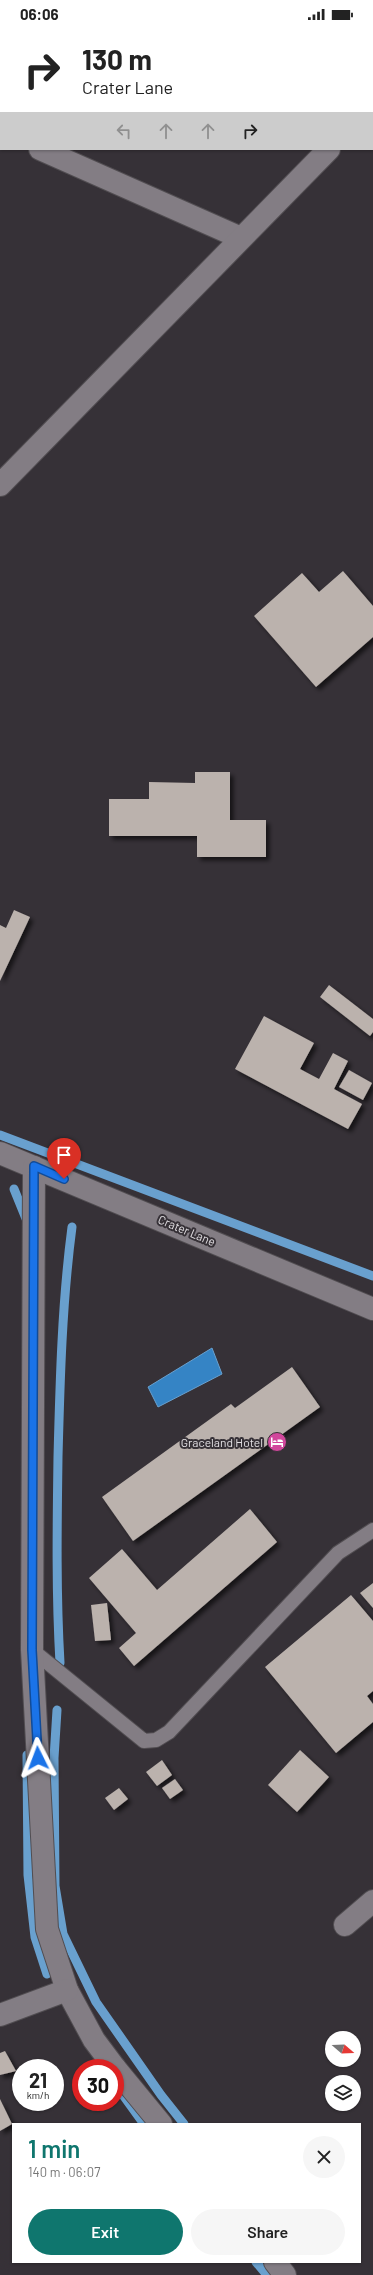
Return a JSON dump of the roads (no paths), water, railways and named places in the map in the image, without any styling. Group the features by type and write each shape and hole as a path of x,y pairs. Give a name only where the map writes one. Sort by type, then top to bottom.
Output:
{"street":[{"path":"42,150 241,238"},
{"path":"0,484 327,150"},
{"name":"Crater Lane","path":"0,1153 373,1309"},
{"path":"34,1166 32,1650 47,1929 67,1990 94,2040 108,2059"},
{"path":"345,1925 373,1902"},
{"path":"0,2015 67,1990"},
{"path":"124,2079 160,2123"},
{"path":"275,2263 285,2275"}],"lane":[{"path":"32,1650 144,1741 156,1740 168,1732 338,1553 373,1530"}],"water":[{"path":"212,1348 222,1374 158,1407 148,1387"}],"waterway":[{"path":"0,1135 373,1276"},
{"path":"14,1189 27,1221"},
{"path":"60,1663 57,1560 59,1428 64,1313 72,1227"},
{"path":"57,1710 54,1758 55,1886 63,1934 96,2002 161,2095 183,2123"},
{"path":"27,1755 28,1875 35,1937 47,1974"},
{"path":"124,2096 143,2123"},
{"path":"257,2263 267,2275"}],"place":[{"name":"Graceland Hotel","path":"277,1442"}]}
